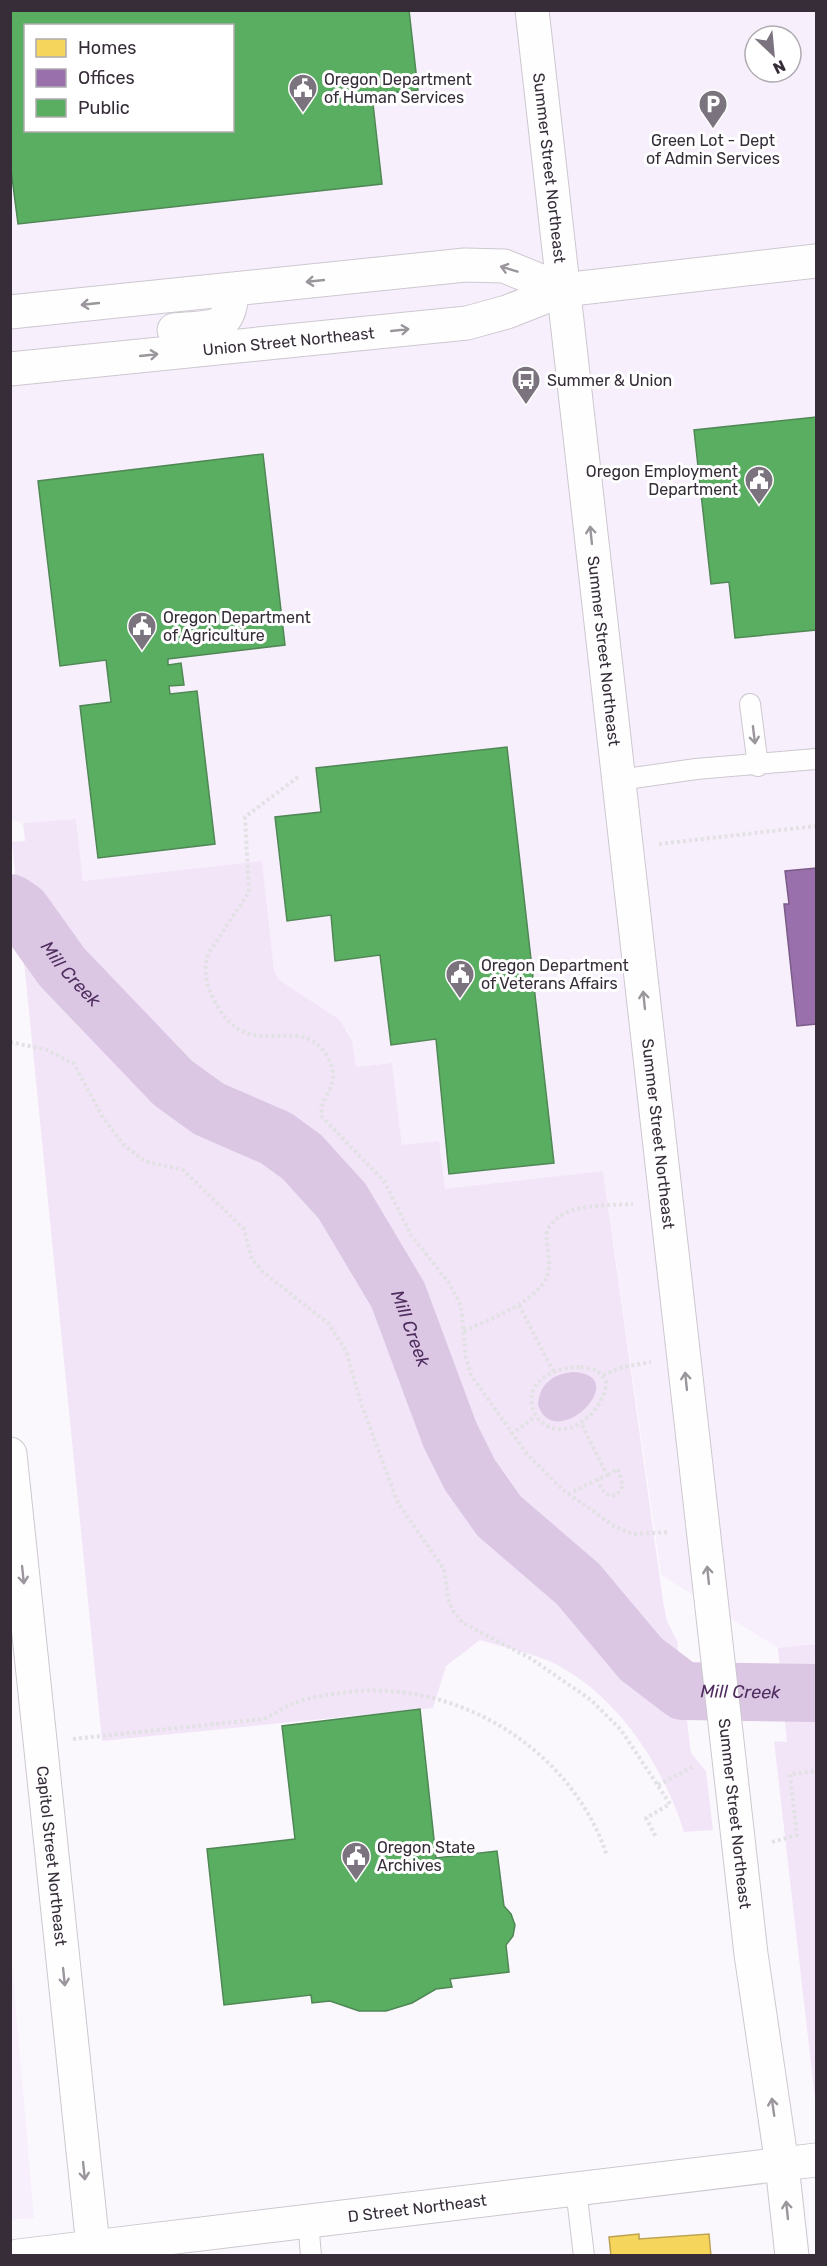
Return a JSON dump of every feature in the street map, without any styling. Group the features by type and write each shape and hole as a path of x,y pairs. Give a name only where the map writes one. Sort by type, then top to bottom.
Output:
{"main road":[{"name":"Summer Street Northeast","path":"532,10 751,1953 782,2165 792,2256"},
{"name":"Union Street Northeast","path":"10,369 468,323 507,312 563,290 816,261"},
{"name":"Union Street Northeast","path":"10,312 465,265 504,266 563,290"},
{"path":"69,363 114,337 219,325 227,318 231,309 232,290"},
{"name":"Capitol Street Northeast","path":"10,1454 93,2251"},
{"name":"D Street Northeast","path":"18,2256 93,2251 308,2221 816,2160"}],"lane":[{"path":"750,704 758,765"},
{"path":"619,780 696,769 816,759"},
{"path":"576,2189 584,2256"},
{"path":"308,2221 311,2256"}],"path":[{"path":"298,777 245,817 249,892 208,954 205,964 208,985 223,1014 241,1030 264,1038 288,1034 308,1038 328,1058 333,1082 320,1110 322,1117 384,1181 411,1235 452,1290 461,1306 466,1358 471,1375 511,1434 544,1475 567,1494 614,1526 632,1534 644,1536 703,1528"},
{"path":"626,848 816,826"},
{"path":"10,1042 48,1050 74,1065 102,1116 122,1143 144,1161 183,1170 244,1228 252,1259 257,1266 329,1324 346,1351 362,1406 398,1503 444,1569 448,1598 453,1611 463,1623 530,1658 591,1700 621,1730 670,1804 646,1818 656,1837"},
{"path":"464,1331 519,1305 533,1294 549,1269 547,1230 558,1216 583,1208 666,1201"},
{"path":"519,1305 553,1371"},
{"path":"603,1375 636,1364 684,1357"},
{"path":"570,1367 590,1367 603,1375 606,1388 604,1395 594,1412 581,1423 558,1428 544,1424 535,1417 531,1397 538,1383 553,1371 570,1367"},
{"path":"511,1434 535,1417"},
{"path":"581,1423 607,1474"},
{"path":"567,1494 597,1479 607,1474 618,1469 623,1486 617,1495 610,1497 605,1494 597,1479"},
{"path":"40,1743 264,1719 290,1705 359,1691 408,1693 482,1717 532,1746 563,1775 575,1791 595,1824 608,1856"},
{"path":"657,1785 692,1767"},
{"path":"740,1852 797,1835 790,1774 816,1771"}],"shaded area":[{"path":"11,11 816,11 816,1644 778,1648 661,1575 603,1171 445,1190 402,1145 392,1063 356,1067 348,1031 279,980 274,970 262,862 83,881 76,819 23,823 11,820"},
{"path":"76,819 83,881 262,861 274,970 279,980 340,1020 352,1041 356,1067 392,1063 402,1145 439,1141 445,1189 603,1171 663,1601 667,1621 677,1641 691,1753 706,1771 713,1830 684,1832 675,1807 650,1757 616,1711 595,1691 573,1674 549,1661 480,1640 446,1666 433,1708 102,1741 12,842 25,841 23,823"},
{"path":"573,1372 590,1376 596,1385 594,1397 573,1417 559,1421 547,1418 538,1405 541,1391 553,1378"},
{"path":"816,1644 816,2107 774,1741 787,1742 778,1648"},
{"path":"11,1952 34,2218 10,2220"}],"building: Homes":[{"path":"639,2234 639,2239 709,2234 711,2256 611,2256 609,2237"}],"building: Offices":[{"path":"816,868 816,1024 797,1026 784,904 789,904 785,871"}],"building: Public":[{"name":"Oregon Department of Human Services","path":"10,10 409,10 418,90 372,95 382,184 18,224 10,162"},
{"name":"Oregon Employment Department","path":"816,417 816,630 735,638 729,582 711,584 694,430"},
{"name":"Oregon Department of Agriculture","path":"263,454 285,645 168,659 168,665 181,663 184,685 169,686 170,694 197,691 215,844 98,858 80,706 111,702 106,660 60,666 38,481"},
{"name":"Oregon Department of Veterans Affairs","path":"507,747 554,1163 449,1174 436,1039 391,1045 380,955 335,961 331,915 287,921 275,817 321,812 316,768"},
{"name":"Oregon State Archives","path":"420,1709 436,1858 497,1851 504,1906 511,1914 515,1925 513,1936 506,1945 509,1972 450,1979 452,1987 436,1989 412,2003 386,2011 359,2011 330,2001 312,2003 311,1995 224,2005 207,1849 295,1839 282,1726"}],"waterway":[{"name":"Mill Creek","path":"10,903 22,911 62,967 173,1083 209,1109 276,1138 302,1157 342,1201 398,1295 450,1435 470,1475 499,1516 578,1584 641,1659 683,1691 816,1693"}],"place":[{"name":"Oregon Department of Human Services","path":"303,114"},
{"name":"Green Lot - Dept of Admin Services","path":"713,130"},
{"name":"Summer & Union","path":"526,406"},
{"name":"Oregon Employment Department","path":"759,506"},
{"name":"Oregon Department of Agriculture","path":"142,652"},
{"name":"Oregon Department of Veterans Affairs","path":"460,1000"},
{"name":"Oregon State Archives","path":"356,1882"}]}
